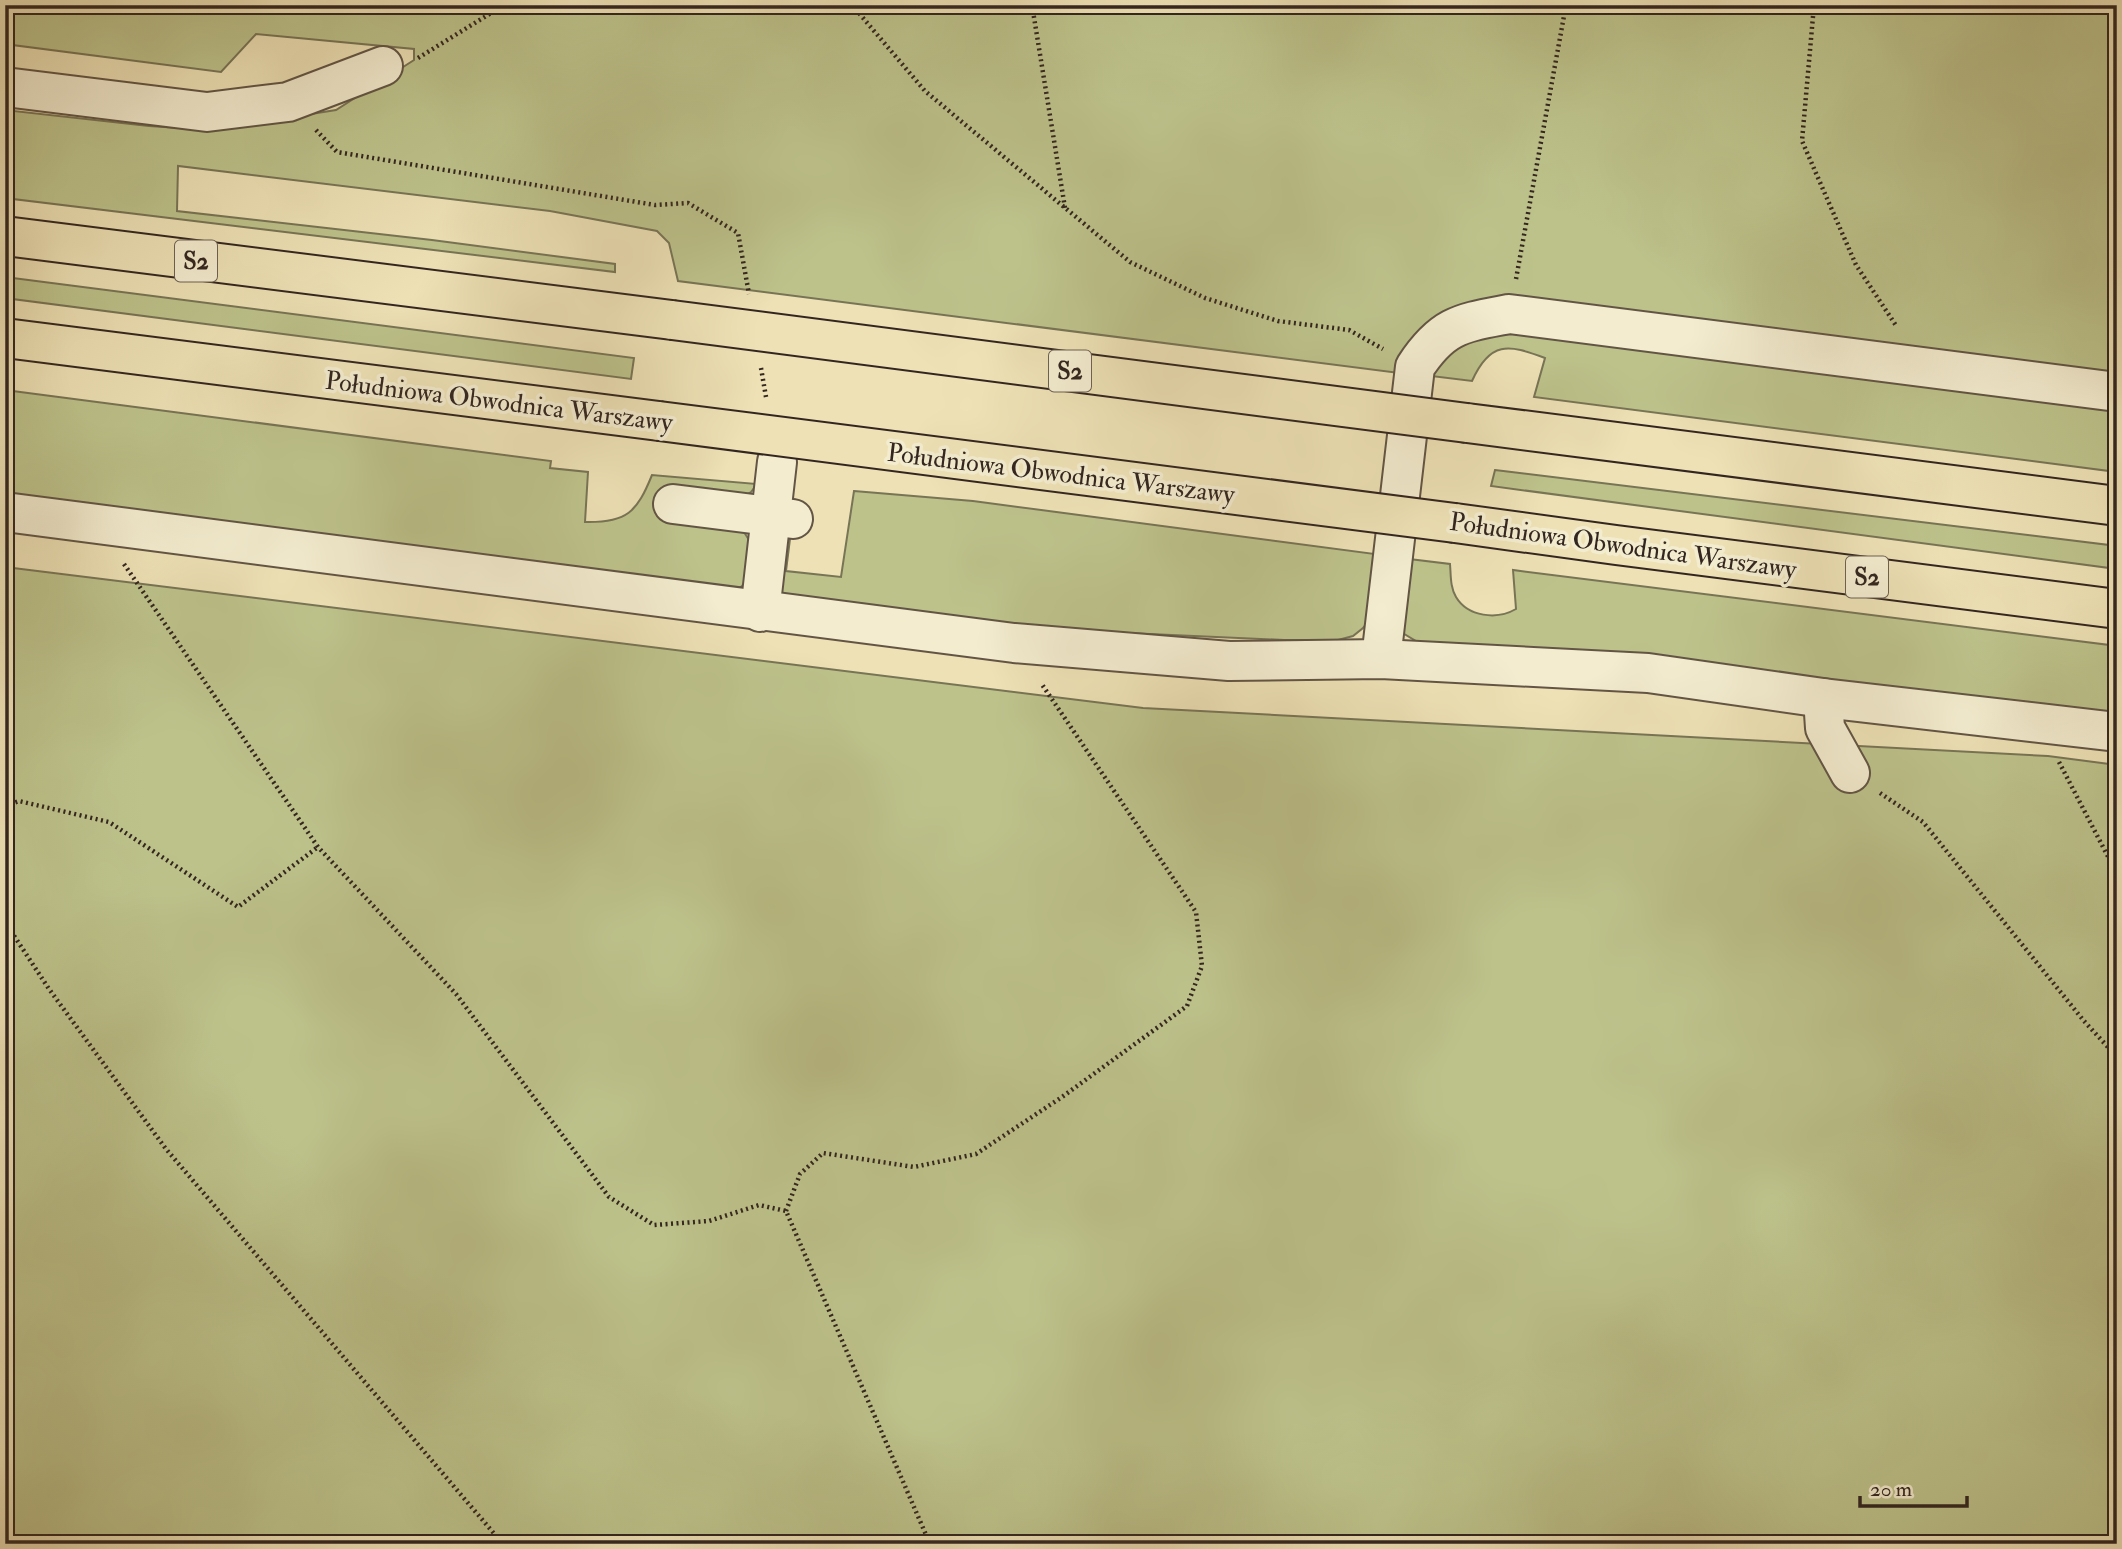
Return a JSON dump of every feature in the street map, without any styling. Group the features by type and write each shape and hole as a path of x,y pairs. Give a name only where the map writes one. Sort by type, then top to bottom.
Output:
{"highway":[{"name":"S2","path":"5,236 2117,506"},
{"name":"Południowa Obwodnica Warszawy","path":"5,338 2117,609"}],"street":[{"path":"5,88 207,112 288,102 383,66"},
{"path":"1381,659 1415,367 1443,333 1467,322 1509,314 2117,392"},
{"path":"760,612 782,518 778,463"},
{"path":"673,504 782,518"},
{"path":"5,512 1014,643 1229,661 1381,659 1648,673 1823,698 2117,732"},
{"path":"1823,698 1825,728 1850,774"}],"path":[{"path":"383,66 414,60 504,5"},
{"path":"852,5 925,91 1130,262 1205,298 1278,321 1349,330 1415,367"},
{"path":"1032,5 1065,209"},
{"path":"1509,314 1566,5"},
{"path":"1814,5 1802,141 1856,265 1900,332 1893,365"},
{"path":"288,102 337,152 654,205 688,203 738,233 750,300"},
{"path":"761,368 768,408"},
{"path":"96,523 318,847 456,994 609,1197 654,1225 709,1221 759,1205 786,1210"},
{"path":"930,1544 786,1210 800,1174 823,1153 914,1167 976,1154 1062,1097 1187,1006 1202,966 1196,912 1014,643"},
{"path":"2039,724 2117,874"},
{"path":"1850,774 1923,822 2084,1021 2117,1057"},
{"path":"5,806 19,801 109,822 238,907 318,847"},
{"path":"5,922 49,989 166,1149 503,1544"}],"green space":[{"path":"5,5 2117,5 2117,375 1457,313 1399,373 678,281 669,243 657,231 550,211 178,166 177,211 615,264 615,272 5,198 5,110 210,130 336,110 414,60 414,49 256,34 221,72 5,44"},
{"path":"5,277 634,358 631,379 5,298"},
{"path":"1495,323 2117,403 2117,472 1534,397 1545,358 1521,350 1501,349 1493,352 1472,381 1423,375 1448,340"},
{"path":"5,390 551,461 550,468 588,472 585,522 611,520 629,513 641,498 652,475 757,484 744,496 742,529 751,543 751,576 733,592 5,501"},
{"path":"1495,470 2117,546 2117,569 1491,486"},
{"path":"854,491 973,501 1375,554 1372,616 1353,636 1338,640 1284,640 1016,628 780,595 773,548 791,531 786,571 841,577"},
{"path":"1401,558 1450,564 1456,597 1468,609 1483,615 1500,615 1516,609 1513,570 2117,646 2117,722 1427,645 1401,632"},
{"path":"5,567 1143,708 2048,756 2117,765 2117,1544 5,1544"}]}
